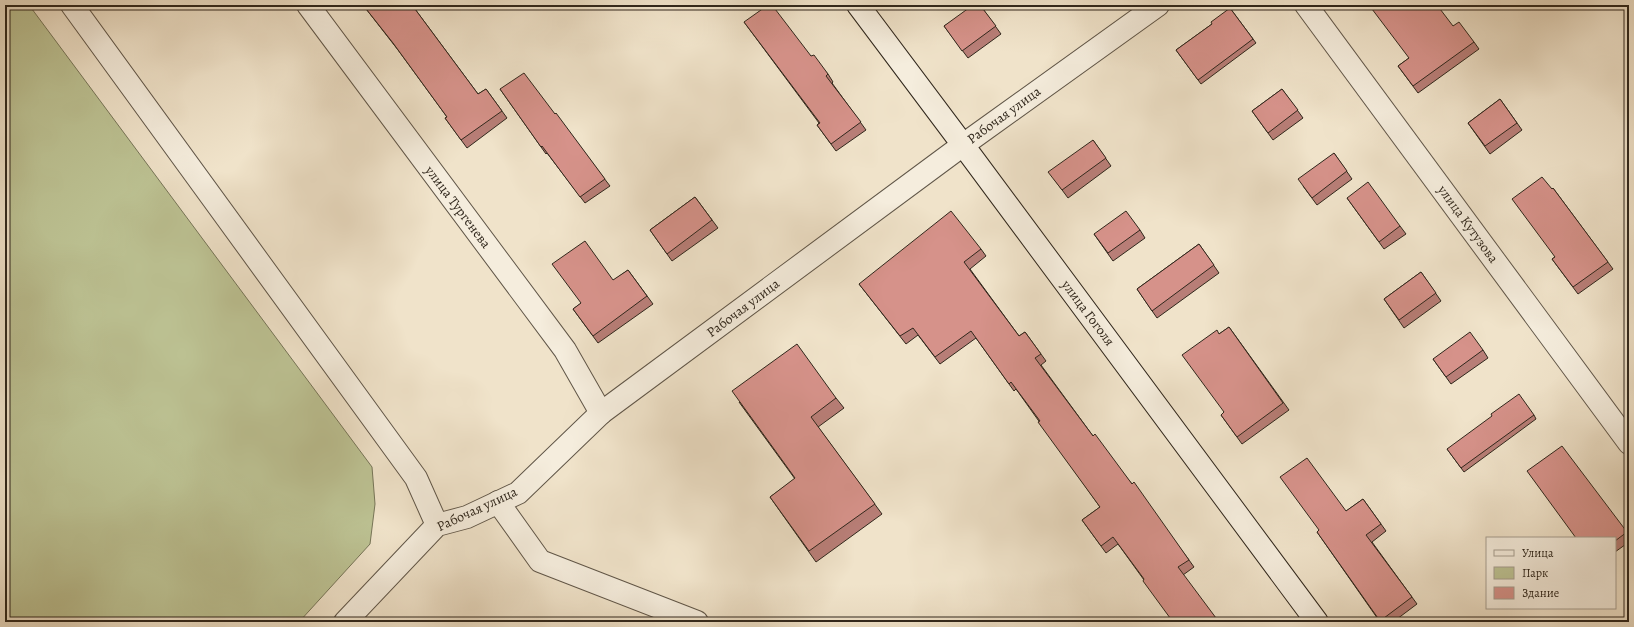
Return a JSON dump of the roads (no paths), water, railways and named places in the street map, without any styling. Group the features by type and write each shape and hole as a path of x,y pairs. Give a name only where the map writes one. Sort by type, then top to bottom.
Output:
{"street":[{"path":"72,5 416,478 438,524"},
{"name":"улица Тургенева","path":"308,5 565,350 601,414"},
{"name":"улица Гоголя","path":"858,5 1317,622"},
{"name":"Рабочая улица","path":"345,622 438,524 467,517 518,493 601,414 963,145 1158,5"},
{"name":"улица Кутузова","path":"1306,5 1629,443"},
{"path":"498,502 540,562 697,622"}]}
